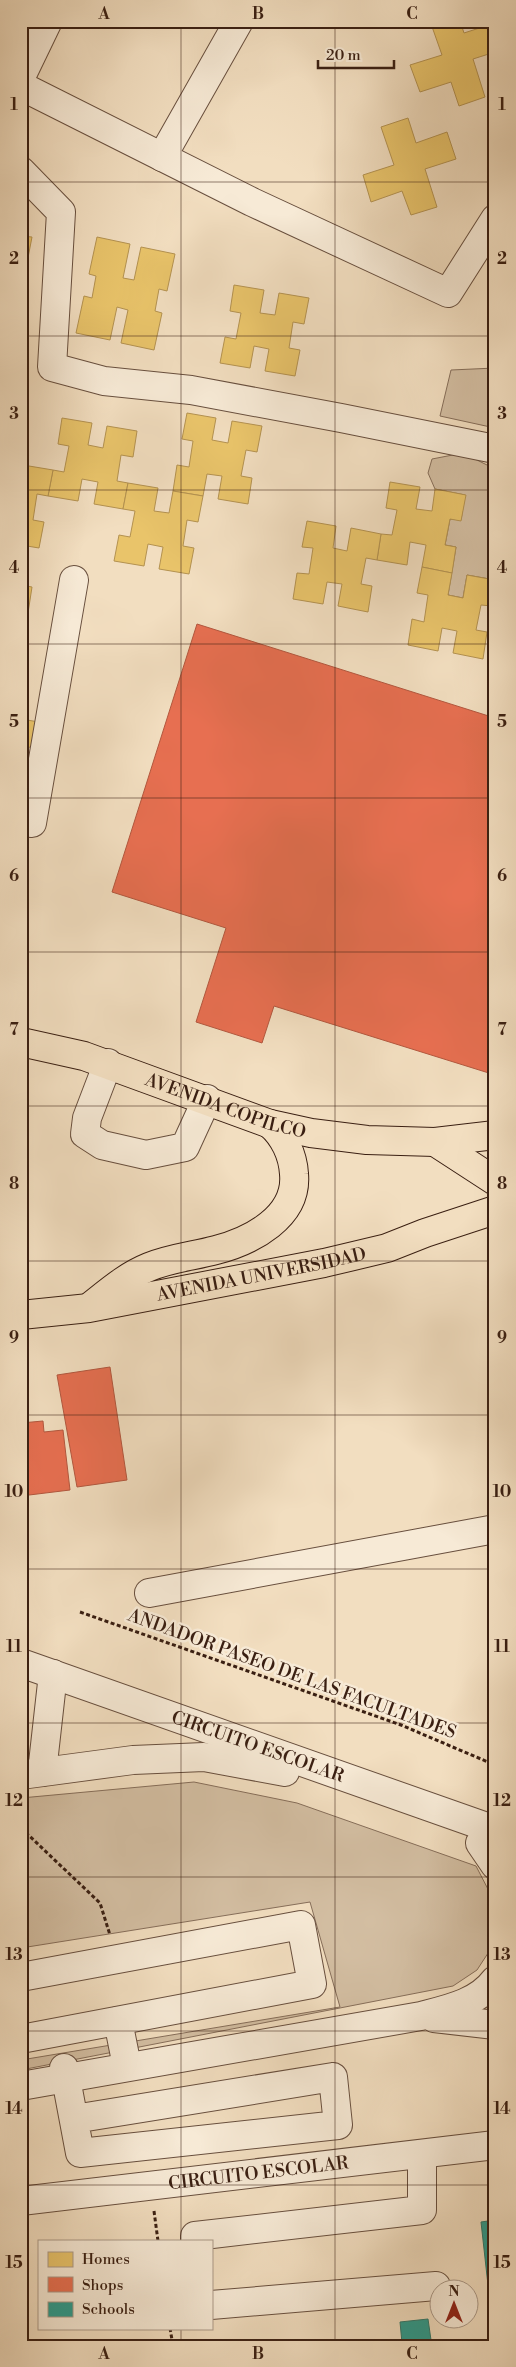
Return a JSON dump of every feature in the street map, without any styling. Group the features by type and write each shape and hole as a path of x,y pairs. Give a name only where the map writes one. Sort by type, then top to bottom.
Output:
{"main road":[{"name":"AVENIDA COPILCO","path":"21,1042 108,1063 270,1124 312,1133 367,1140 435,1142 495,1135"},
{"path":"89,1308 126,1278 169,1261 236,1244 276,1220 287,1206 295,1179 288,1150 280,1135 270,1124"},
{"path":"435,1142 495,1181"},
{"name":"AVENIDA UNIVERSIDAD","path":"21,1315 89,1308 387,1248 425,1233 492,1212"}],"street":[{"path":"21,77 48,21"},
{"path":"162,157 239,21"},
{"path":"21,86 252,202 448,293 495,220"},
{"path":"21,171 61,207 52,367 104,381 190,390 495,449"},
{"path":"21,822 32,823 74,580"},
{"path":"108,1063 87,1118 85,1134 102,1144 146,1155 184,1147 207,1099"},
{"path":"149,1593 495,1529"},
{"name":"CIRCUITO ESCOLAR","path":"21,1663 491,1847"},
{"path":"32,1773 53,1674"},
{"name":"CIRCUITO ESCOLAR","path":"32,1773 133,1760 204,1757 279,1770 491,1847"},
{"path":"21,1977 301,1925 312,1984 21,2039"},
{"path":"21,2086 65,2073 421,2016 462,2005 489,1988 495,1980"},
{"path":"421,2016 495,2025"},
{"path":"118,2021 125,2056"},
{"path":"65,2073 80,2153 338,2125 333,2077 74,2119"},
{"name":"CIRCUITO ESCOLAR","path":"25,2197 495,2146"},
{"path":"195,2240 195,2236 422,2210 422,2154"},
{"path":"212,2305 428,2287"}],"path":[{"name":"ANDADOR PASEO DE LAS FACULTADES","path":"80,1612 401,1725 495,1764"},
{"path":"21,1828 100,1903 118,1959"},
{"path":"153,2208 158,2240"},
{"path":"170,2330 173,2346"}],"shaded area":[{"path":"495,368 495,428 440,416 451,370"},
{"path":"463,453 495,469 495,580 467,575 463,598 448,595 456,547 445,545 450,519 461,520 465,495 435,489 428,473 432,459"},
{"path":"194,1782 297,1803 476,1866 491,1895 495,1913 494,1944 477,1970 453,1986 21,2070 21,2060 340,2007 310,1902 21,1948 21,1798"}],"building: Homes":[{"path":"430,21 460,21 464,33 495,23 495,52 473,59 485,97 459,106 451,82 420,92 410,65 442,55"},
{"path":"408,118 416,143 447,132 456,159 425,169 437,207 411,215 402,191 371,202 363,175 394,165 381,127"},
{"path":"21,236 32,237 27,263 21,262"},
{"path":"97,237 130,244 123,278 134,280 141,247 175,254 167,291 159,289 155,311 162,313 154,350 121,343 128,310 117,307 110,340 76,333 84,296 92,298 96,276 89,274"},
{"path":"234,285 264,290 260,313 275,315 279,293 309,298 304,324 293,322 289,348 300,350 295,376 265,371 269,349 254,346 250,368 220,363 225,337 236,339 241,313 230,311"},
{"path":"187,413 216,418 212,440 228,443 232,421 262,426 257,452 246,450 241,476 252,478 248,504 218,499 222,476 207,474 203,496 173,491 177,465 189,467 193,441 182,439"},
{"path":"62,418 92,423 88,445 103,448 107,426 137,431 133,457 121,455 117,481 128,483 123,509 94,504 98,482 82,479 78,501 48,496 53,470 64,472 69,446 58,444"},
{"path":"23,465 53,470 48,496 37,494 33,520 44,522 39,548 21,545 21,476"},
{"path":"390,482 420,487 416,509 432,511 435,489 466,495 461,521 450,519 445,545 456,547 452,573 422,567 426,545 410,542 407,565 377,560 381,534 392,535 397,510 386,508"},
{"path":"128,483 158,488 154,511 169,513 173,491 203,496 198,522 187,520 183,546 194,548 189,574 159,569 163,547 148,544 144,566 114,561 119,535 130,537 135,511 123,509"},
{"path":"307,521 336,526 333,548 347,551 351,528 381,534 377,560 366,558 361,584 372,586 368,612 338,606 342,584 327,582 323,604 293,599 297,573 309,574 313,548 302,547"},
{"path":"422,567 452,573 448,595 463,598 467,575 495,580 492,606 481,605 476,630 487,632 483,659 453,653 457,631 442,628 438,651 408,645 412,619 424,622 428,595 417,593"},
{"path":"21,585 32,587 28,613 21,612"},
{"path":"495,591 495,607 492,606"},
{"path":"21,719 39,722 34,748 23,746 21,759"},
{"path":"21,773 30,775 26,801 21,800"}],"building: Shops":[{"path":"197,624 495,718 495,1066 492,1074 274,1006 262,1043 196,1022 226,928 112,892"},
{"path":"110,1367 127,1480 77,1487 57,1375"},
{"path":"43,1421 44,1432 63,1430 70,1490 21,1496 21,1423"}],"building: Schools":[{"path":"495,2220 495,2346 437,2346 494,2339 481,2222"},
{"path":"428,2319 428,2330 430,2330 431,2340 402,2343 400,2322"}]}
